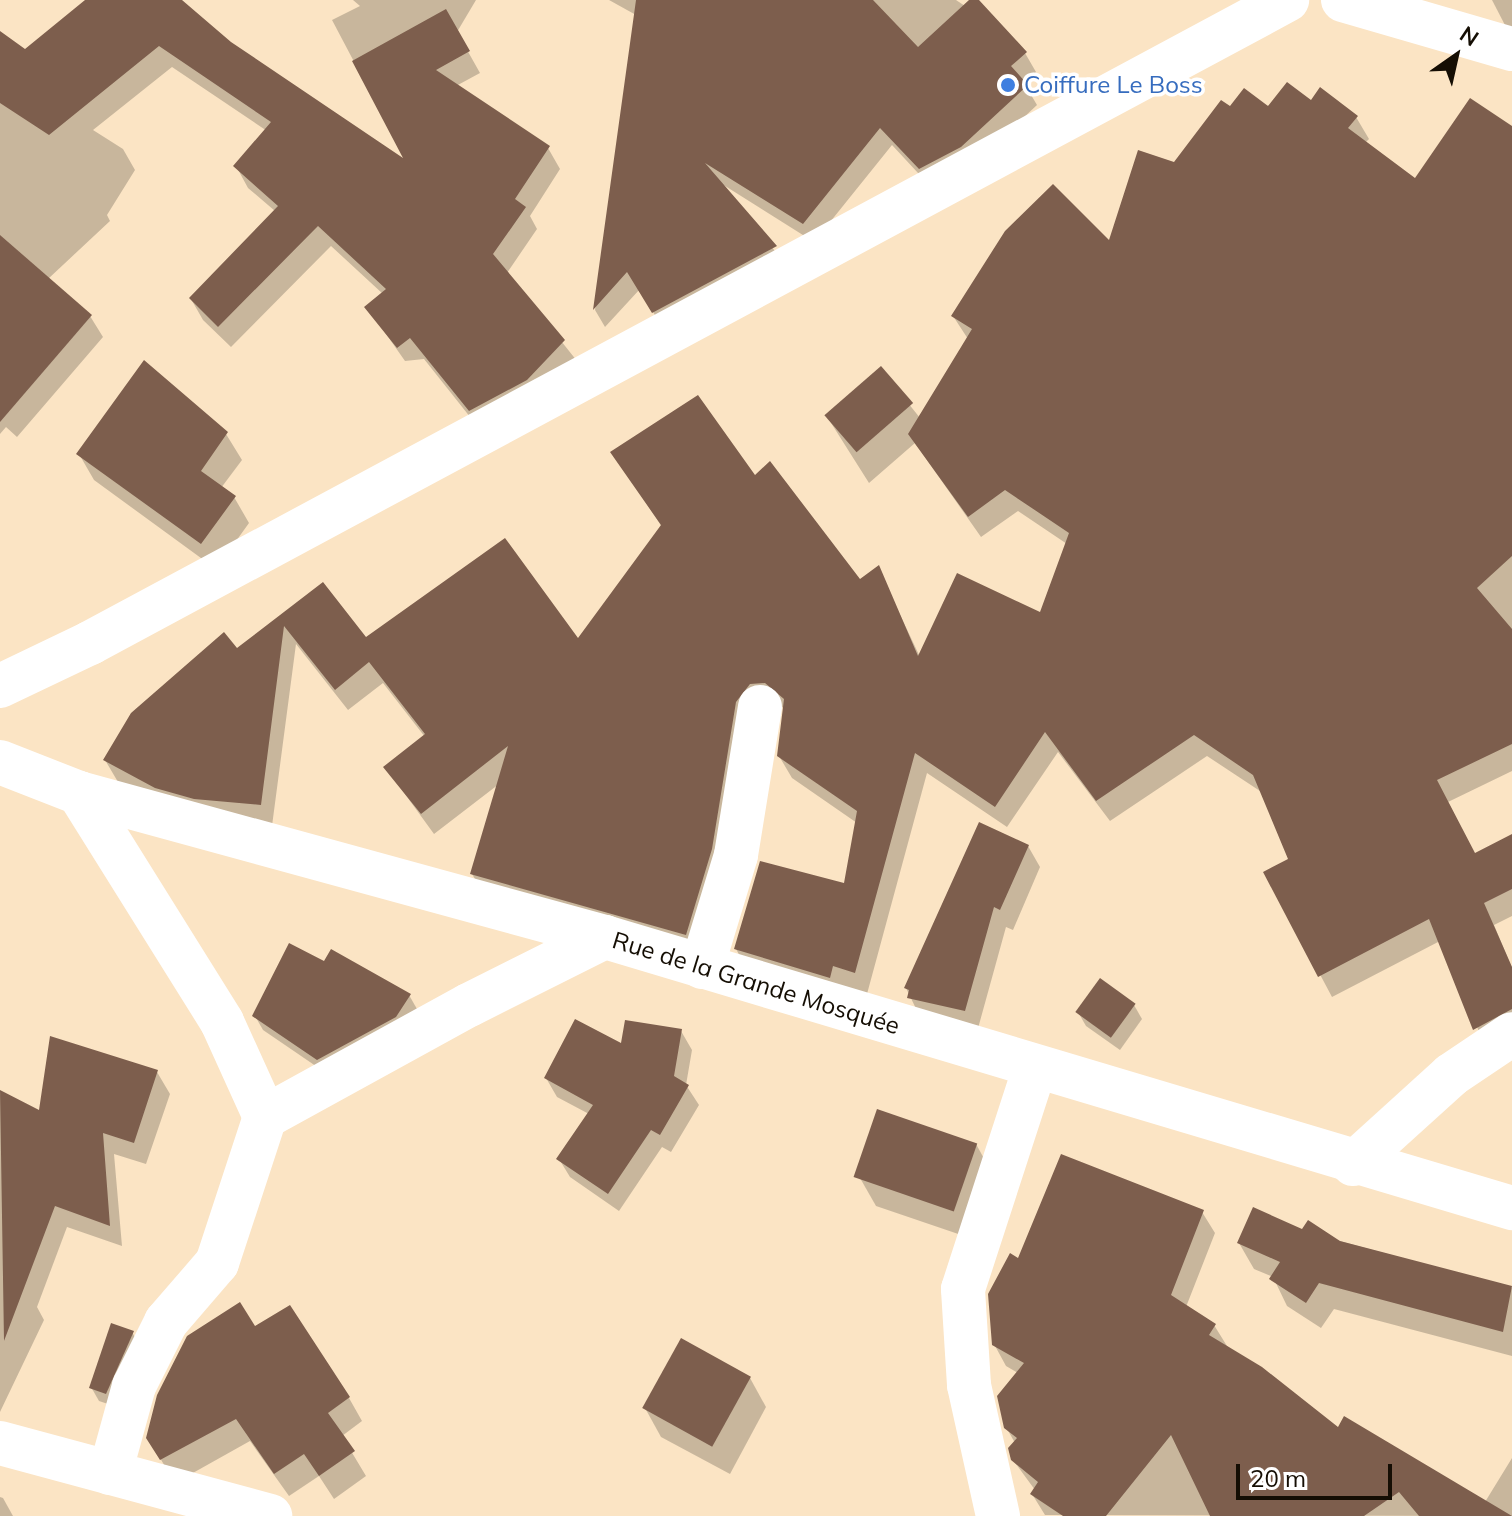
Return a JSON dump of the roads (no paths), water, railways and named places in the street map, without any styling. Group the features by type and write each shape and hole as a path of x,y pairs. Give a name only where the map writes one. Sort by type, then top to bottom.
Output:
{"street":[{"path":"0,686 90,643 1287,0"},
{"path":"1343,0 1512,49"},
{"path":"702,967 736,855 760,707"},
{"name":"Rue de la Grande Mosquée","path":"0,762 79,793 605,937 1353,1164 1512,1208"},
{"path":"79,793 222,1022 265,1117 217,1263 166,1322 134,1386 110,1473"},
{"path":"265,1117 469,1005 605,937"},
{"path":"1353,1164 1451,1075 1512,1034"},
{"path":"998,1516 969,1385 963,1289 1035,1067"},
{"path":"0,1443 270,1516"}],"place":[{"name":"Coiffure Le Boss","path":"1008,85"}]}
